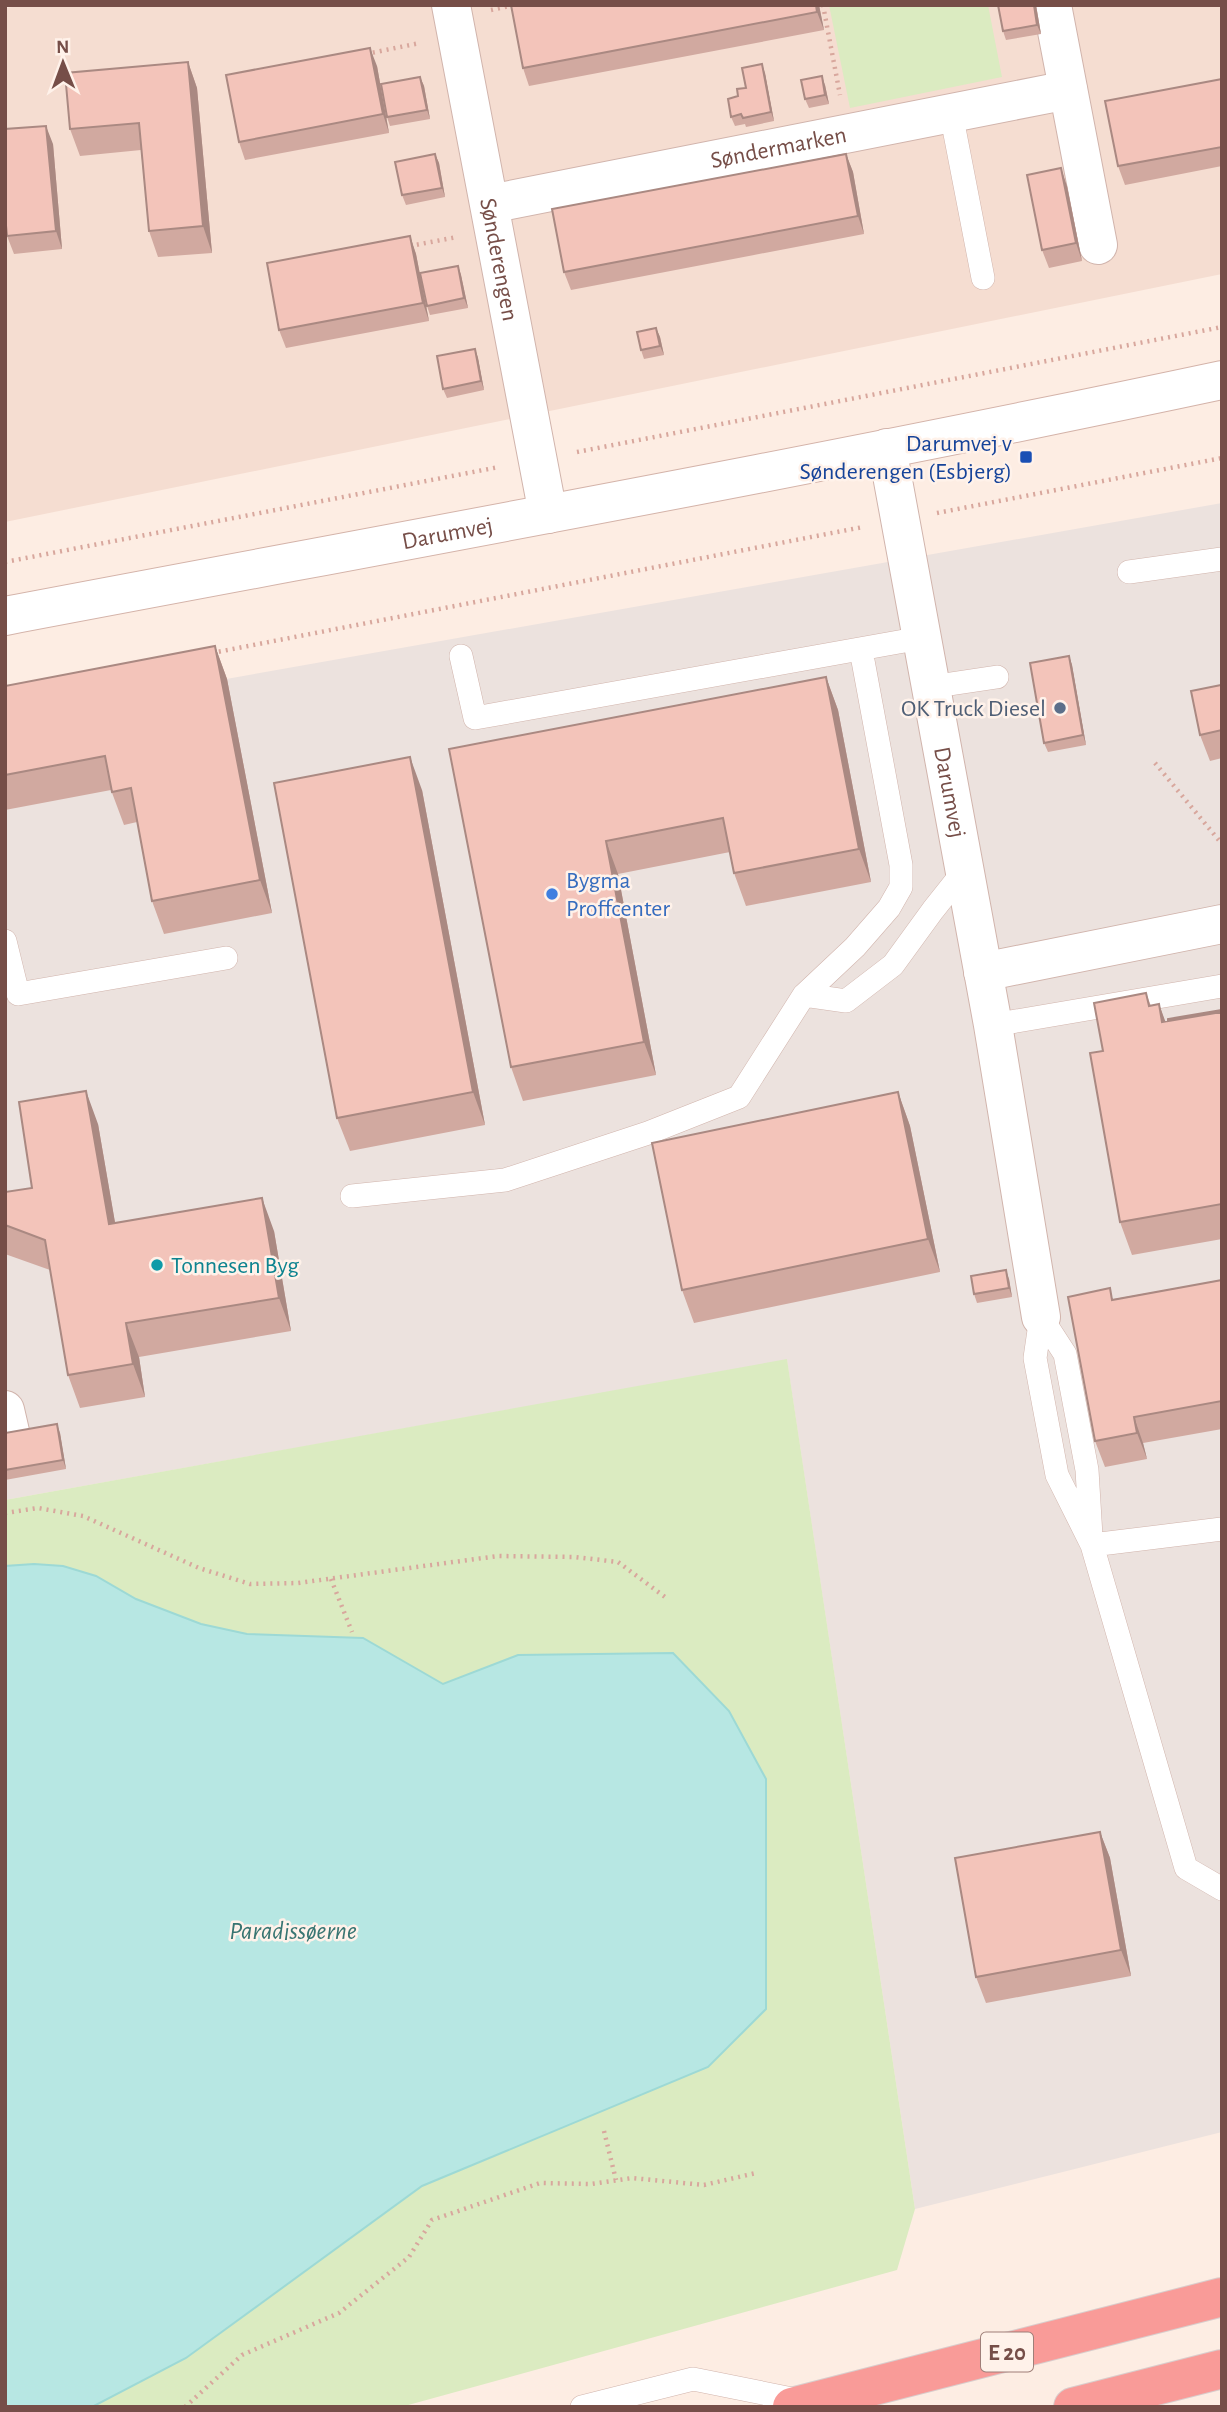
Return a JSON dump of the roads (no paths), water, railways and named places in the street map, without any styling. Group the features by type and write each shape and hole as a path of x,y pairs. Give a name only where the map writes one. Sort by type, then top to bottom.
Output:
{"highway":[{"name":"E 20","path":"801,2405 1222,2297"},
{"path":"1073,2407 1222,2369"}],"street":[{"path":"1052,5 1098,244"},
{"name":"Sønderengen","path":"454,21 548,514"},
{"name":"Søndermarken","path":"493,217 847,134 1068,90"},
{"name":"Darumvej","path":"5,616 548,514 1222,380"},
{"name":"Darumvej","path":"887,447 993,1025 1041,1317"},
{"path":"983,972 1222,924"}],"lane":[{"path":"951,113 983,278"},
{"path":"1129,572 1222,559"},
{"path":"461,656 475,718 921,638"},
{"path":"352,1196 505,1180 648,1133 739,1097 804,995 855,947 888,908 901,887 901,865 861,650"},
{"path":"930,687 997,677"},
{"path":"804,995 846,1001 893,965 964,871"},
{"path":"5,941 18,995 226,958"},
{"path":"993,1025 1222,986"},
{"path":"1041,1317 1035,1358 1057,1475 1092,1545 1186,1868 1222,1889"},
{"path":"1041,1317 1065,1354 1087,1471 1092,1545"},
{"path":"1092,1545 1222,1529"},
{"path":"582,2407 693,2379 801,2405"}],"water":[{"name":"Paradissøerne","path":"5,1566 63,1566 96,1576 136,1599 201,1624 247,1634 363,1638 443,1684 518,1655 673,1653 729,1711 766,1779 766,2009 708,2067 422,2186 186,2358 92,2407 5,2407"}],"place":[{"name":"Darumvej v Sønderengen (Esbjerg)","path":"1026,457"},
{"name":"OK Truck Diesel","path":"1060,708"},
{"name":"Bygma Proffcenter","path":"552,894"},
{"name":"Tonnesen Byg","path":"157,1265"}]}
